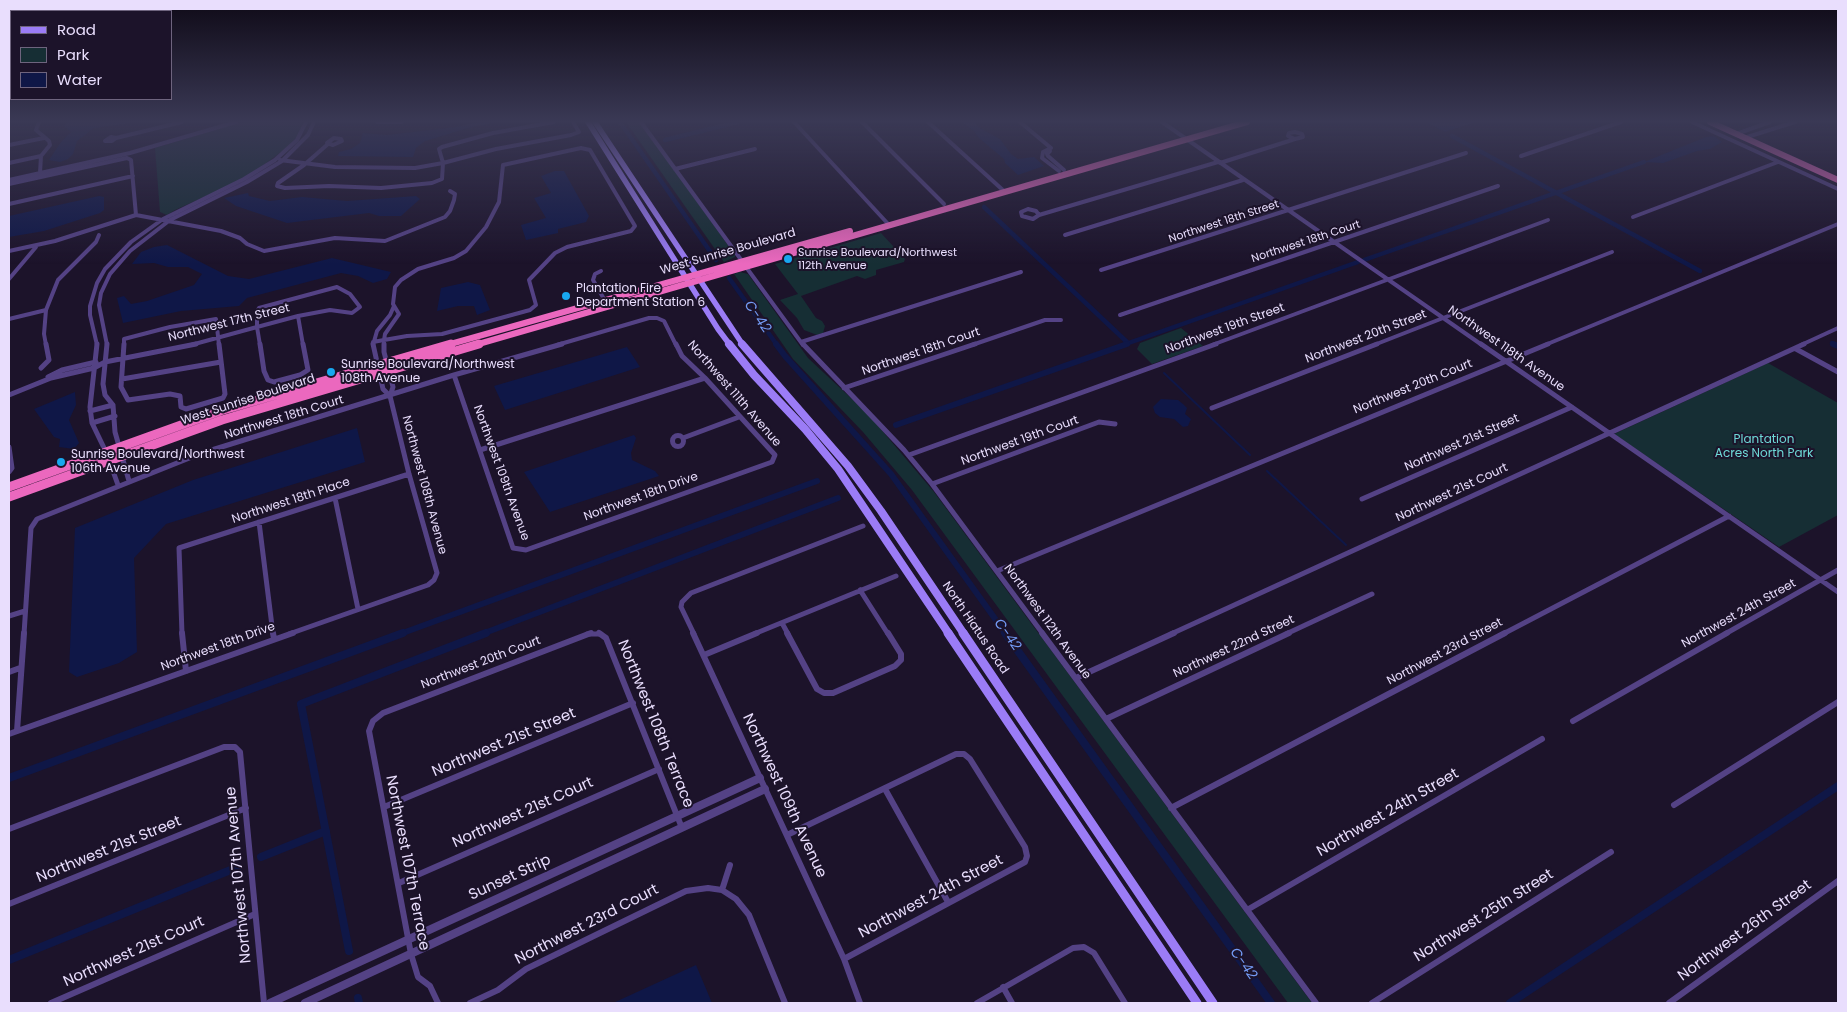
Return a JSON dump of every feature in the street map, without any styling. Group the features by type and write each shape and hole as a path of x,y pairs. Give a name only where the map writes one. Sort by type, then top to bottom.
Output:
{"highway":[{"name":"West Sunrise Boulevard","path":"383,367 1079,169"},
{"path":"1815,169 1838,180"},
{"name":"West Sunrise Boulevard","path":"888,223 944,204 1002,190 1061,170"},
{"name":"West Sunrise Boulevard","path":"9,487 383,367 604,299 686,281"},
{"name":"West Sunrise Boulevard","path":"9,497 108,455"}],"main road":[{"name":"North Hiatus Road","path":"617,169 686,281 732,349 805,429 838,469 1197,1003"},
{"name":"North Hiatus Road","path":"626,169 744,348 848,466 1213,1003"},
{"path":"974,669 984,664"}],"street":[{"path":"40,172 51,169"},
{"path":"9,178 53,169"},
{"path":"9,184 76,169"},
{"path":"132,169 136,215"},
{"path":"118,485 108,455 92,423 90,411 96,343 90,306 97,283 116,257 131,242 163,219 260,169"},
{"path":"129,481 115,432 116,416 113,405 105,395 104,389 105,362 108,348 100,306 102,292 110,274 130,251 170,220 247,182 268,169"},
{"path":"298,169 278,183 277,186 285,188 330,186 381,188 418,185 438,182 442,179 443,169"},
{"path":"384,340 387,330 399,314 394,306 393,296 395,287 401,280 418,269 462,255 486,227 499,202 503,169"},
{"path":"373,342 419,334 442,334 530,310 536,305 529,280 555,253 567,247 630,231 635,226 601,169"},
{"name":"Northwest 112th Avenue","path":"675,169 801,342 909,455 932,484 1316,1003"},
{"path":"838,169 888,223"},
{"path":"909,169 944,204"},
{"path":"979,169 1002,190"},
{"path":"1039,215 1038,212 1031,209 1025,209 1020,213 1022,216 1030,219 1194,169"},
{"name":"Northwest 118th Avenue","path":"1229,169 1838,592"},
{"name":"Northwest 18th Street","path":"1102,270 1413,169"},
{"path":"1633,217 1759,169"},
{"path":"1794,169 1838,189"},
{"path":"9,204 133,176"},
{"path":"1065,235 1243,180"},
{"name":"Northwest 18th Court","path":"1120,316 1498,186"},
{"path":"9,251 36,246 136,215 221,231 240,238 247,244 264,252 335,238 385,241 445,217 450,211 454,200 455,194 450,191"},
{"name":"Northwest 19th Street","path":"909,455 1548,220"},
{"name":"Northwest 20th Court","path":"997,571 1838,224"},
{"path":"42,368 49,360 44,334 46,310 58,280 96,242 99,235"},
{"path":"9,279 36,246"},
{"name":"Northwest 20th Street","path":"1212,408 1612,252"},
{"path":"601,271 595,274 593,280 604,299"},
{"path":"801,342 1022,272"},
{"name":"Northwest 17th Street","path":"9,395 51,378 124,357 218,339 224,335 257,327 298,316 321,311 330,310 347,314 358,310 360,307 350,294 341,288 332,288 259,308 257,311 257,327"},
{"path":"373,342 377,331 390,315 394,306"},
{"path":"9,319 46,310"},
{"path":"257,327 264,370 268,380 274,382 300,375 308,370 298,316"},
{"name":"Northwest 18th Court","path":"25,611 31,528 37,519 202,453 454,375 649,318 657,318"},
{"name":"Northwest 111th Avenue","path":"657,318 664,321 682,356 705,378 772,451 775,455 772,462"},
{"path":"216,319 224,398 186,409 181,407 180,396 170,394 128,400 121,387 124,357 124,338 216,319"},
{"name":"Northwest 18th Court","path":"844,388 1045,320 1061,320"},
{"name":"Northwest 21st Court","path":"1076,678 1796,349 1838,328"},
{"name":"Northwest 108th Avenue","path":"384,340 383,389 390,396 409,474 437,572 434,580"},
{"name":"Northwest 108th Avenue","path":"373,342 393,387 390,396"},
{"path":"1796,349 1838,372"},
{"path":"122,379 221,362"},
{"name":"Northwest 109th Avenue","path":"454,375 513,548 518,550"},
{"path":"480,450 705,378"},
{"path":"90,411 113,405"},
{"name":"Northwest 21st Street","path":"1362,499 1572,407"},
{"path":"92,423 116,416"},
{"path":"683,438 739,416"},
{"name":"Northwest 19th Court","path":"932,484 1099,422 1115,424"},
{"path":"9,447 12,468 9,472"},
{"name":"Northwest 18th Drive","path":"518,550 526,550 772,462"},
{"name":"Northwest 18th Place","path":"186,671 180,619 179,548 409,474"},
{"path":"335,498 358,609"},
{"name":"Northwest 23rd Street","path":"1172,808 1729,516"},
{"path":"258,522 274,639"},
{"name":"Northwest 109th Avenue","path":"860,1003 844,959 681,607 682,602 691,593 863,526"},
{"name":"Northwest 24th Street","path":"1573,720 1838,570"},
{"path":"704,655 896,576"},
{"name":"Northwest 18th Drive","path":"9,734 428,585 434,580"},
{"path":"782,623 817,689 824,693 833,693 895,666 901,660 901,654 860,590"},
{"name":"Northwest 22nd Street","path":"1106,720 1372,594"},
{"path":"9,616 25,611 17,730"},
{"name":"Northwest 20th Court","path":"373,721 383,713 591,633 599,633"},
{"name":"Northwest 108th Terrace","path":"599,633 606,638 682,828"},
{"path":"9,672 20,668"},
{"path":"1674,805 1838,702"},
{"name":"Northwest 21st Street","path":"384,807 633,703"},
{"name":"Northwest 107th Terrace","path":"373,721 369,731 411,954 418,977 430,986 438,1003"},
{"name":"Northwest 24th Street","path":"1247,910 1542,739"},
{"name":"Northwest 107th Avenue","path":"9,829 224,747 235,747 240,752 264,1003"},
{"name":"Northwest 24th Street","path":"844,959 1025,862 1027,856 1025,847 970,759 964,754 956,754 885,789"},
{"name":"Northwest 21st Court","path":"399,883 659,769"},
{"name":"Sunset Strip","path":"270,1003 760,778"},
{"name":"Sunset Strip","path":"305,1003 765,789"},
{"path":"787,835 885,789 948,902"},
{"name":"Northwest 21st Street","path":"9,904 246,808"},
{"name":"Northwest 25th Street","path":"1372,1003 1611,852"},
{"path":"730,865 722,890 736,899 749,915 785,1003"},
{"name":"Northwest 26th Street","path":"1668,1003 1838,881"},
{"name":"Northwest 23rd Court","path":"470,1003 498,990 526,969 686,892 708,888 722,890"},
{"name":"Northwest 21st Court","path":"51,1003 255,914"},
{"path":"977,1003 1074,948 1084,947 1094,954 1125,1003"},
{"path":"1003,987 1012,1003"}],"green space":[{"path":"157,169 258,169 233,184 167,215 160,212"},
{"path":"659,169 674,169 735,255 735,257 724,262"},
{"path":"881,233 905,259 904,262 876,270 876,275 865,279 857,276 801,296 816,318 822,321 825,326 823,333 817,335 804,330 797,318 780,300 798,294 775,264"},
{"path":"740,272 748,274 808,358 868,414 934,492 1312,1003 1288,1003 912,490 863,432 793,359 734,274"},
{"path":"1181,328 1203,346 1152,364 1137,349 1140,343"},
{"name":"Plantation Acres North Park","path":"1768,363 1838,403 1838,515 1779,547 1614,434"}],"water":[{"path":"1012,169 1035,169 1018,175"},
{"path":"555,171 564,171 589,216 586,222 558,229 558,233 526,240 521,225 546,218 534,198 551,193 541,176"},
{"path":"248,193 249,196 270,201 302,197 347,201 416,196 420,199 401,216 379,216 369,213 287,223 236,206 224,198"},
{"path":"99,196 104,197 104,210 100,213 44,231 9,237 9,216"},
{"path":"167,245 228,276 249,279 332,258 391,272 387,279 373,283 358,276 341,273 247,298 239,306 181,311 123,323 117,298 124,296 131,304 147,301 194,285 202,274 188,267 168,267 154,263 132,264 141,252"},
{"path":"468,282 480,285 490,310 477,315 474,306 458,306 437,311 441,288"},
{"path":"627,347 640,367 505,410 494,386"},
{"path":"75,392 76,405 69,420 79,443 74,449 59,447 60,439 54,437 34,409"},
{"path":"1161,399 1178,400 1187,408 1185,414 1191,419 1188,426 1183,427 1174,419 1160,417 1155,413 1153,407"},
{"path":"357,428 365,462 166,524 134,558 137,652 119,663 77,677 69,672 75,528 193,480"},
{"path":"634,435 636,438 631,453 632,460 655,471 659,476 550,512 524,472"},
{"path":"696,965 712,1003 613,1003"}],"waterway":[{"name":"C-42","path":"653,169 716,260"},
{"path":"1513,169 1556,193"},
{"path":"1556,193 1623,169"},
{"path":"1364,260 1556,193"},
{"path":"1556,193 1700,271"},
{"path":"984,207 1128,343"},
{"path":"1123,345 1358,262"},
{"name":"C-42","path":"729,278 777,345"},
{"path":"1832,343 1836,345"},
{"name":"C-42","path":"776,344 891,474 1006,634"},
{"path":"896,425 1127,344"},
{"path":"1833,344 1838,346"},
{"path":"1164,373 1250,455"},
{"path":"1267,471 1346,545"},
{"path":"400,634 817,481"},
{"path":"482,634 838,498"},
{"path":"9,778 403,633"},
{"path":"326,831 301,704 486,633"},
{"name":"C-42","path":"1005,633 1271,1003"},
{"path":"1510,1003 1838,786"},
{"path":"261,857 326,831"},
{"path":"326,831 349,951"},
{"path":"9,960 238,867"},
{"path":"358,998 359,1003"}],"place":[{"name":"Sunrise Boulevard/Northwest 112th Avenue","path":"788,259"},
{"name":"Plantation Fire Department Station 6","path":"566,296"},
{"name":"Sunrise Boulevard/Northwest 108th Avenue","path":"331,372"},
{"name":"Sunrise Boulevard/Northwest 106th Avenue","path":"61,462"}]}
